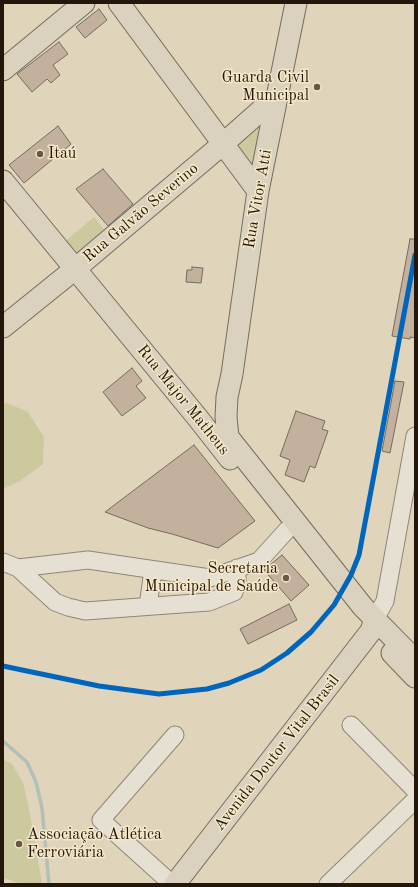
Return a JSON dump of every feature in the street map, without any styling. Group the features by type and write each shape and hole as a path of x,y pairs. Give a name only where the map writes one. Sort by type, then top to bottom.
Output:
{"main road":[{"path":"3,70 84,3"},
{"path":"119,3 258,191"},
{"name":"Rua Vitor Atti","path":"227,397 232,374 258,191 296,3"},
{"name":"Rua Galvão Severino","path":"3,327 75,269 224,143 277,96"},
{"name":"Rua Major Matheus","path":"3,181 197,416 287,530 369,624"},
{"path":"197,416 214,410 227,397"},
{"name":"Rua Major Matheus","path":"227,397 226,417 228,437 358,601 369,624"},
{"path":"369,624 415,660"},
{"path":"369,624 415,677"},
{"name":"Avenida Doutor Vital Brasil","path":"174,884 369,624"}],"street":[{"path":"369,624 385,601 415,436"},
{"path":"18,568 88,560 210,578 259,561 287,530"},
{"path":"3,562 18,568 55,602 85,611 209,602 234,592 237,581 237,568"},
{"path":"148,606 153,570"},
{"path":"209,602 210,578"},
{"path":"351,725 415,790"},
{"path":"174,884 101,820 175,735"},
{"path":"328,884 415,800"}],"shaded area":[{"path":"270,110 255,177 232,147"},
{"path":"94,217 107,233 76,259 63,243"},
{"path":"7,403 28,412 44,437 43,464 20,481 3,489 3,404"},
{"name":"Associação Atlética Ferroviária","path":"3,759 12,764 23,782 42,884 22,884 3,878"}],"building":[{"path":"99,9 107,20 85,38 76,27"},
{"path":"59,42 68,54 53,65 60,75 51,83 47,79 32,92 17,74"},
{"name":"Itaú","path":"58,126 71,144 24,183 9,165"},
{"path":"103,169 133,204 108,226 76,189"},
{"path":"410,239 415,239 415,338 410,337 410,339 392,336"},
{"path":"192,267 203,268 201,283 186,282 187,270 192,270"},
{"path":"132,368 142,381 136,386 146,398 122,416 103,392"},
{"path":"395,381 404,382 390,453 382,451"},
{"path":"296,411 325,421 322,429 328,431 315,468 310,466 304,482 285,475 290,460 280,456"},
{"path":"194,445 255,521 218,548 148,528 105,512"},
{"name":"Secretaria Municipal de Saúde","path":"282,555 309,585 291,601 264,570"},
{"path":"289,604 297,620 248,644 240,629"}],"waterway":[{"path":"3,741 27,762 36,782 42,808 49,884"}],"transit line":[{"path":"3,666 99,686 159,694 207,689 229,683 261,670 287,653 311,632 334,605 351,575 359,555 415,255"}],"place":[{"name":"Guarda Civil Municipal","path":"317,87"},
{"name":"Itaú","path":"40,154"},
{"name":"Secretaria Municipal de Saúde","path":"286,578"},
{"name":"Associação Atlética Ferroviária","path":"19,844"}]}
